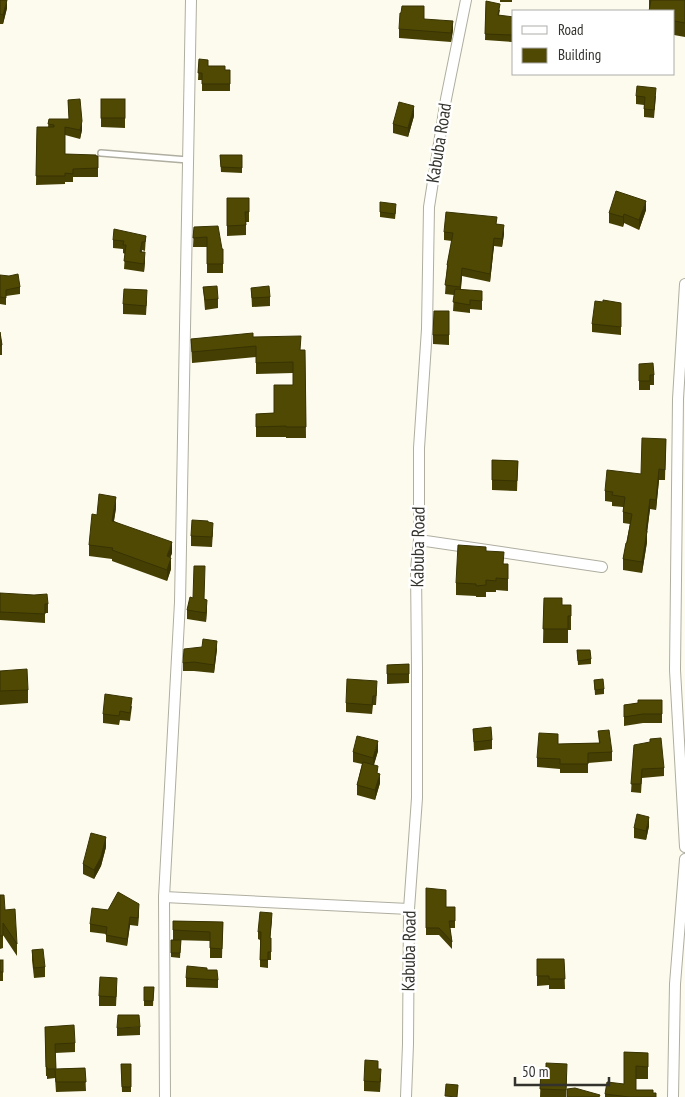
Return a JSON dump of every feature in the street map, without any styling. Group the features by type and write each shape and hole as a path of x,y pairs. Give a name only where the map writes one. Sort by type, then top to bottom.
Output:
{"street":[{"path":"164,1097 164,897 180,602 191,0"},
{"name":"Kabuba Road","path":"406,1097 410,909 417,798 418,668 416,570 419,540 419,448 427,329 429,207 446,99 466,0"},
{"path":"685,284 678,399 675,670 685,847"},
{"path":"419,540 602,566"},
{"path":"673,1097 675,984 685,859"},
{"path":"164,897 410,909"}],"lane":[{"path":"101,153 188,160"}],"building":[{"path":"0,0 7,0 3,15 0,14"},
{"path":"651,0 685,0 685,23 675,21 675,10 649,10"},
{"path":"486,1 500,4 498,15 512,17 512,35 485,34"},
{"path":"402,6 424,6 424,19 453,21 451,33 399,29"},
{"path":"199,59 208,60 208,66 225,66 225,70 230,70 230,84 202,84 202,73 198,73"},
{"path":"637,86 656,88 654,110 644,109 645,97 636,96"},
{"path":"80,99 82,121 80,130 65,127 65,154 96,155 98,156 98,168 73,169 73,174 65,173 65,176 36,176 37,127 54,127 54,125 48,124 49,119 69,119 68,100"},
{"path":"101,99 125,99 125,118 101,118"},
{"path":"399,102 414,106 408,128 393,124"},
{"path":"220,155 242,155 242,168 221,167"},
{"path":"616,191 646,201 639,220 624,214 623,217 609,213"},
{"path":"227,198 249,198 249,212 245,212 246,225 227,226"},
{"path":"380,202 396,204 395,214 380,212"},
{"path":"446,212 497,217 496,224 504,225 502,239 494,238 490,274 462,268 460,287 445,285 453,233 444,232"},
{"path":"218,226 223,249 223,264 207,264 207,237 193,238 194,227"},
{"path":"114,229 146,236 145,242 142,242 140,252 145,252 144,264 124,261 126,245 123,245 124,241 113,240"},
{"path":"18,274 20,287 6,290 6,298 0,297 0,275"},
{"path":"217,286 218,299 205,300 203,287"},
{"path":"269,286 270,297 252,298 251,288"},
{"path":"124,289 147,290 146,306 123,304"},
{"path":"455,289 482,291 482,301 470,300 470,305 453,302"},
{"path":"603,300 621,303 621,327 592,324 595,301 603,302"},
{"path":"434,311 449,311 449,335 433,335"},
{"path":"253,333 253,337 301,336 300,350 305,350 306,427 256,427 256,414 274,413 274,385 293,385 293,362 256,363 256,346 192,352 191,339"},
{"path":"653,363 654,375 650,375 650,381 639,381 639,364"},
{"path":"642,438 666,439 665,470 659,469 656,500 650,499 642,562 623,559 632,514 623,512 625,497 612,495 613,492 605,491 607,470 641,474"},
{"path":"492,460 518,461 517,481 492,480"},
{"path":"99,494 116,497 112,521 172,542 167,556 171,558 167,570 112,550 113,548 89,545 92,514 97,515"},
{"path":"192,520 213,523 212,537 191,536"},
{"path":"458,545 486,547 486,551 504,552 503,564 508,564 508,579 496,578 496,581 486,580 486,585 476,586 476,584 456,583"},
{"path":"194,566 205,566 204,599 207,600 206,613 187,610 190,597 193,598"},
{"path":"0,593 47,594 48,604 45,604 45,614 0,612"},
{"path":"544,598 562,598 562,605 571,605 571,616 568,616 568,629 543,629"},
{"path":"203,639 217,641 214,665 194,662 183,663 184,649 202,647"},
{"path":"577,650 590,650 591,659 578,661"},
{"path":"409,664 409,674 387,674 387,665"},
{"path":"27,669 28,690 0,691 0,671"},
{"path":"347,679 377,681 376,696 373,696 372,705 346,703"},
{"path":"603,679 604,689 595,690 594,680"},
{"path":"105,694 132,698 130,713 120,711 119,716 103,714"},
{"path":"638,700 662,700 662,714 624,717 624,705 638,703"},
{"path":"491,727 492,740 474,742 473,729"},
{"path":"609,730 612,752 588,753 588,764 560,764 560,759 537,758 539,733 558,734 558,744 600,743 598,731"},
{"path":"357,736 378,741 373,758 353,752"},
{"path":"661,738 664,768 642,769 641,784 631,784 634,745 650,742 650,739"},
{"path":"363,762 378,766 377,773 380,774 375,790 357,785"},
{"path":"637,814 649,817 646,831 634,828"},
{"path":"91,833 106,837 101,857 94,870 83,864"},
{"path":"426,888 446,890 446,907 455,907 455,921 449,921 452,942 439,928 426,928"},
{"path":"118,892 139,904 138,918 130,917 127,939 106,935 107,927 90,924 92,908 108,910"},
{"path":"0,895 4,895 5,910 15,909 17,944 3,923 3,936 0,936"},
{"path":"260,912 272,913 271,952 268,952 268,960 260,960 261,932 258,932"},
{"path":"173,921 223,922 222,949 210,948 210,932 173,930"},
{"path":"171,940 181,940 180,953 171,953"},
{"path":"43,949 45,967 34,968 32,950"},
{"path":"537,959 564,959 565,979 549,979 549,976 537,976"},
{"path":"0,960 3,960 3,972 0,972"},
{"path":"187,966 217,970 218,980 186,978"},
{"path":"100,977 117,978 116,997 99,996"},
{"path":"144,987 154,987 153,1001 144,1001"},
{"path":"118,1015 139,1015 140,1027 117,1028"},
{"path":"74,1025 75,1043 55,1044 56,1069 85,1068 86,1082 56,1082 55,1069 47,1069 46,1067 45,1027"},
{"path":"624,1052 648,1053 648,1067 636,1066 636,1090 653,1090 653,1093 656,1093 656,1097 629,1097 605,1094 607,1082 624,1084"},
{"path":"365,1060 378,1061 378,1069 381,1069 380,1082 364,1081"},
{"path":"546,1063 567,1064 566,1090 540,1089 541,1070 546,1070"},
{"path":"121,1064 131,1064 131,1087 122,1087"},
{"path":"446,1084 458,1085 457,1097 445,1096"},
{"path":"575,1088 600,1095 599,1097 567,1097 567,1089"}]}
